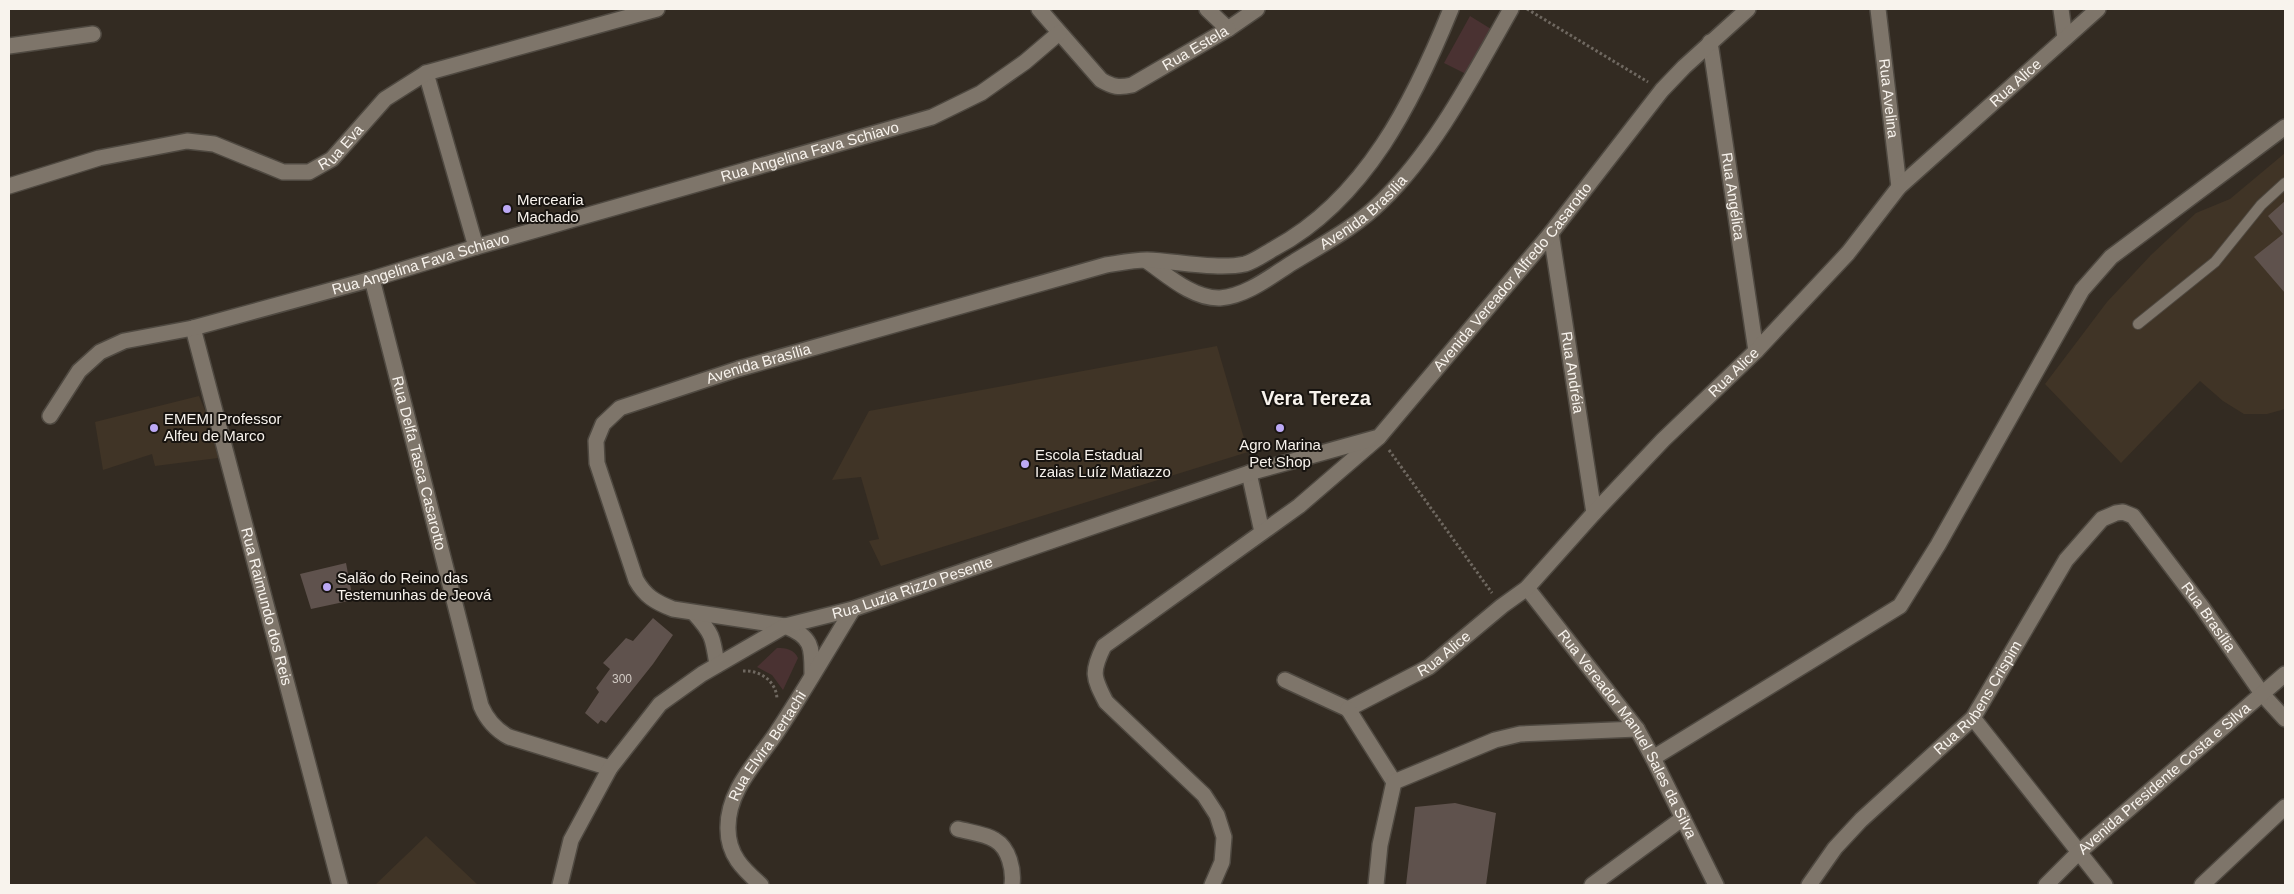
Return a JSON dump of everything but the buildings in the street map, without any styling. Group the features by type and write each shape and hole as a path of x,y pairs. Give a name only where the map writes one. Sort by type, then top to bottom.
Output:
{"street":[{"name":"Rua Eva","path":"9,186 99,158 187,141 214,144 284,172 309,172 332,159 385,99 426,73 657,9"},
{"path":"1039,9 1059,33"},
{"path":"1207,9 1228,29"},
{"name":"Rua Estela","path":"1059,33 1101,80 1112,87 1121,88 1132,85 1228,29 1258,9"},
{"name":"Avenida Brasília","path":"786,626 694,613 656,603 644,593 636,580 597,463 596,441 603,424 620,408 738,369 1106,265 1146,260 1181,264 1246,264 1292,238 1328,211 1361,175 1389,135 1412,95 1451,9"},
{"name":"Avenida Brasília","path":"1146,260 1178,283 1200,294 1219,298 1239,294 1261,283 1357,223 1382,201 1405,176 1468,85 1511,9"},
{"name":"Avenida Vereador Alfredo Casarotto","path":"1212,885 1222,862 1224,837 1217,815 1204,795 1106,702 1096,682 1094,664 1104,646 1299,506 1379,437 1552,233 1662,90 1710,42 1748,9"},
{"name":"Rua Avelina","path":"1878,9 1899,187"},
{"path":"2061,9 2065,38"},
{"name":"Rua Alice","path":"1348,709 1429,667 1502,606 1527,588 1594,512 1663,440 1756,351 1848,254 1899,187 2098,9"},
{"name":"Rua Angelina Fava Schiavo","path":"50,416 79,371 100,352 124,341 193,328 372,279 476,247 932,117 981,93 1025,62 1059,33"},
{"path":"9,46 93,34"},
{"name":"Rua Angélica","path":"1710,42 1756,351"},
{"path":"426,73 476,247"},
{"path":"1653,758 1900,606 1938,545 2082,290 2111,257 2285,127"},
{"name":"Rua Andréia","path":"1552,233 1594,512"},
{"path":"1246,264 1261,283"},
{"name":"Rua Delfa Tasca Casarotto","path":"372,279 481,706 486,717 500,732 509,737 610,768"},
{"name":"Rua Raimundo dos Reis","path":"193,328 340,885"},
{"name":"Rua Luzia Rizzo Pesente","path":"560,885 571,840 610,768 660,704 717,665 786,626 853,609 1250,473 1379,437"},
{"path":"1250,473 1262,532"},
{"name":"Rua Rubens Crispim","path":"1810,885 1835,848 1861,820 1973,718 2066,560 2102,519 2123,512 2133,516"},
{"name":"Rua Brasília","path":"2133,516 2202,608 2263,695 2285,719"},
{"name":"Rua Vereador Manuel Sales da Silva","path":"1527,588 1637,729 1716,885"},
{"name":"Rua Elvira Bertachi","path":"761,885 746,872 731,853 728,828 732,801 750,768 775,736 853,609"},
{"path":"694,613 713,638 717,665"},
{"path":"786,626 796,630 812,646 812,674"},
{"name":"Avenida Presidente Costa e Silva","path":"2046,885 2078,853 2285,674"},
{"path":"1285,680 1348,709 1394,782 1380,845 1376,885"},
{"path":"1973,718 2105,885"},
{"path":"1394,782 1494,740 1520,734 1637,729"},
{"path":"2210,882 2285,807"},
{"path":"1592,885 1683,818"},
{"path":"958,829 995,840 1007,853 1014,876 1012,885"}],"lane":[{"path":"2138,324 2215,262 2261,205 2285,184"}],"path":[{"path":"1526,9 1662,90"},
{"path":"1379,437 1502,606"},
{"path":"739,672 754,672 773,683 777,691 778,701 775,736"}],"shaded area":[{"path":"1470,16 1491,29 1466,74 1444,63"},
{"path":"2285,153 2285,409 2267,414 2244,414 2223,401 2200,381 2121,463 2045,384 2107,302 2151,255 2196,213 2230,199"},
{"name":"Escola Estadual Izaias Luíz Matiazzo","path":"1217,346 1248,452 881,566 869,541 879,539 861,477 832,480 869,411"},
{"name":"EMEMI Professor Alfeu de Marco","path":"199,396 209,420 218,458 155,466 152,454 103,470 95,422"},
{"path":"777,648 789,650 798,658 783,690 772,675 757,667"},
{"path":"426,836 478,885 375,885"}],"place":[{"name":"Mercearia Machado","path":"507,209"},
{"name":"EMEMI Professor Alfeu de Marco","path":"154,428"},
{"name":"Agro Marina Pet Shop","path":"1280,428"},
{"name":"Escola Estadual Izaias Luíz Matiazzo","path":"1025,464"},
{"name":"Salão do Reino das Testemunhas de Jeová","path":"327,587"}],"district":[{"name":"Vera Tereza","path":"1316,398"}]}
